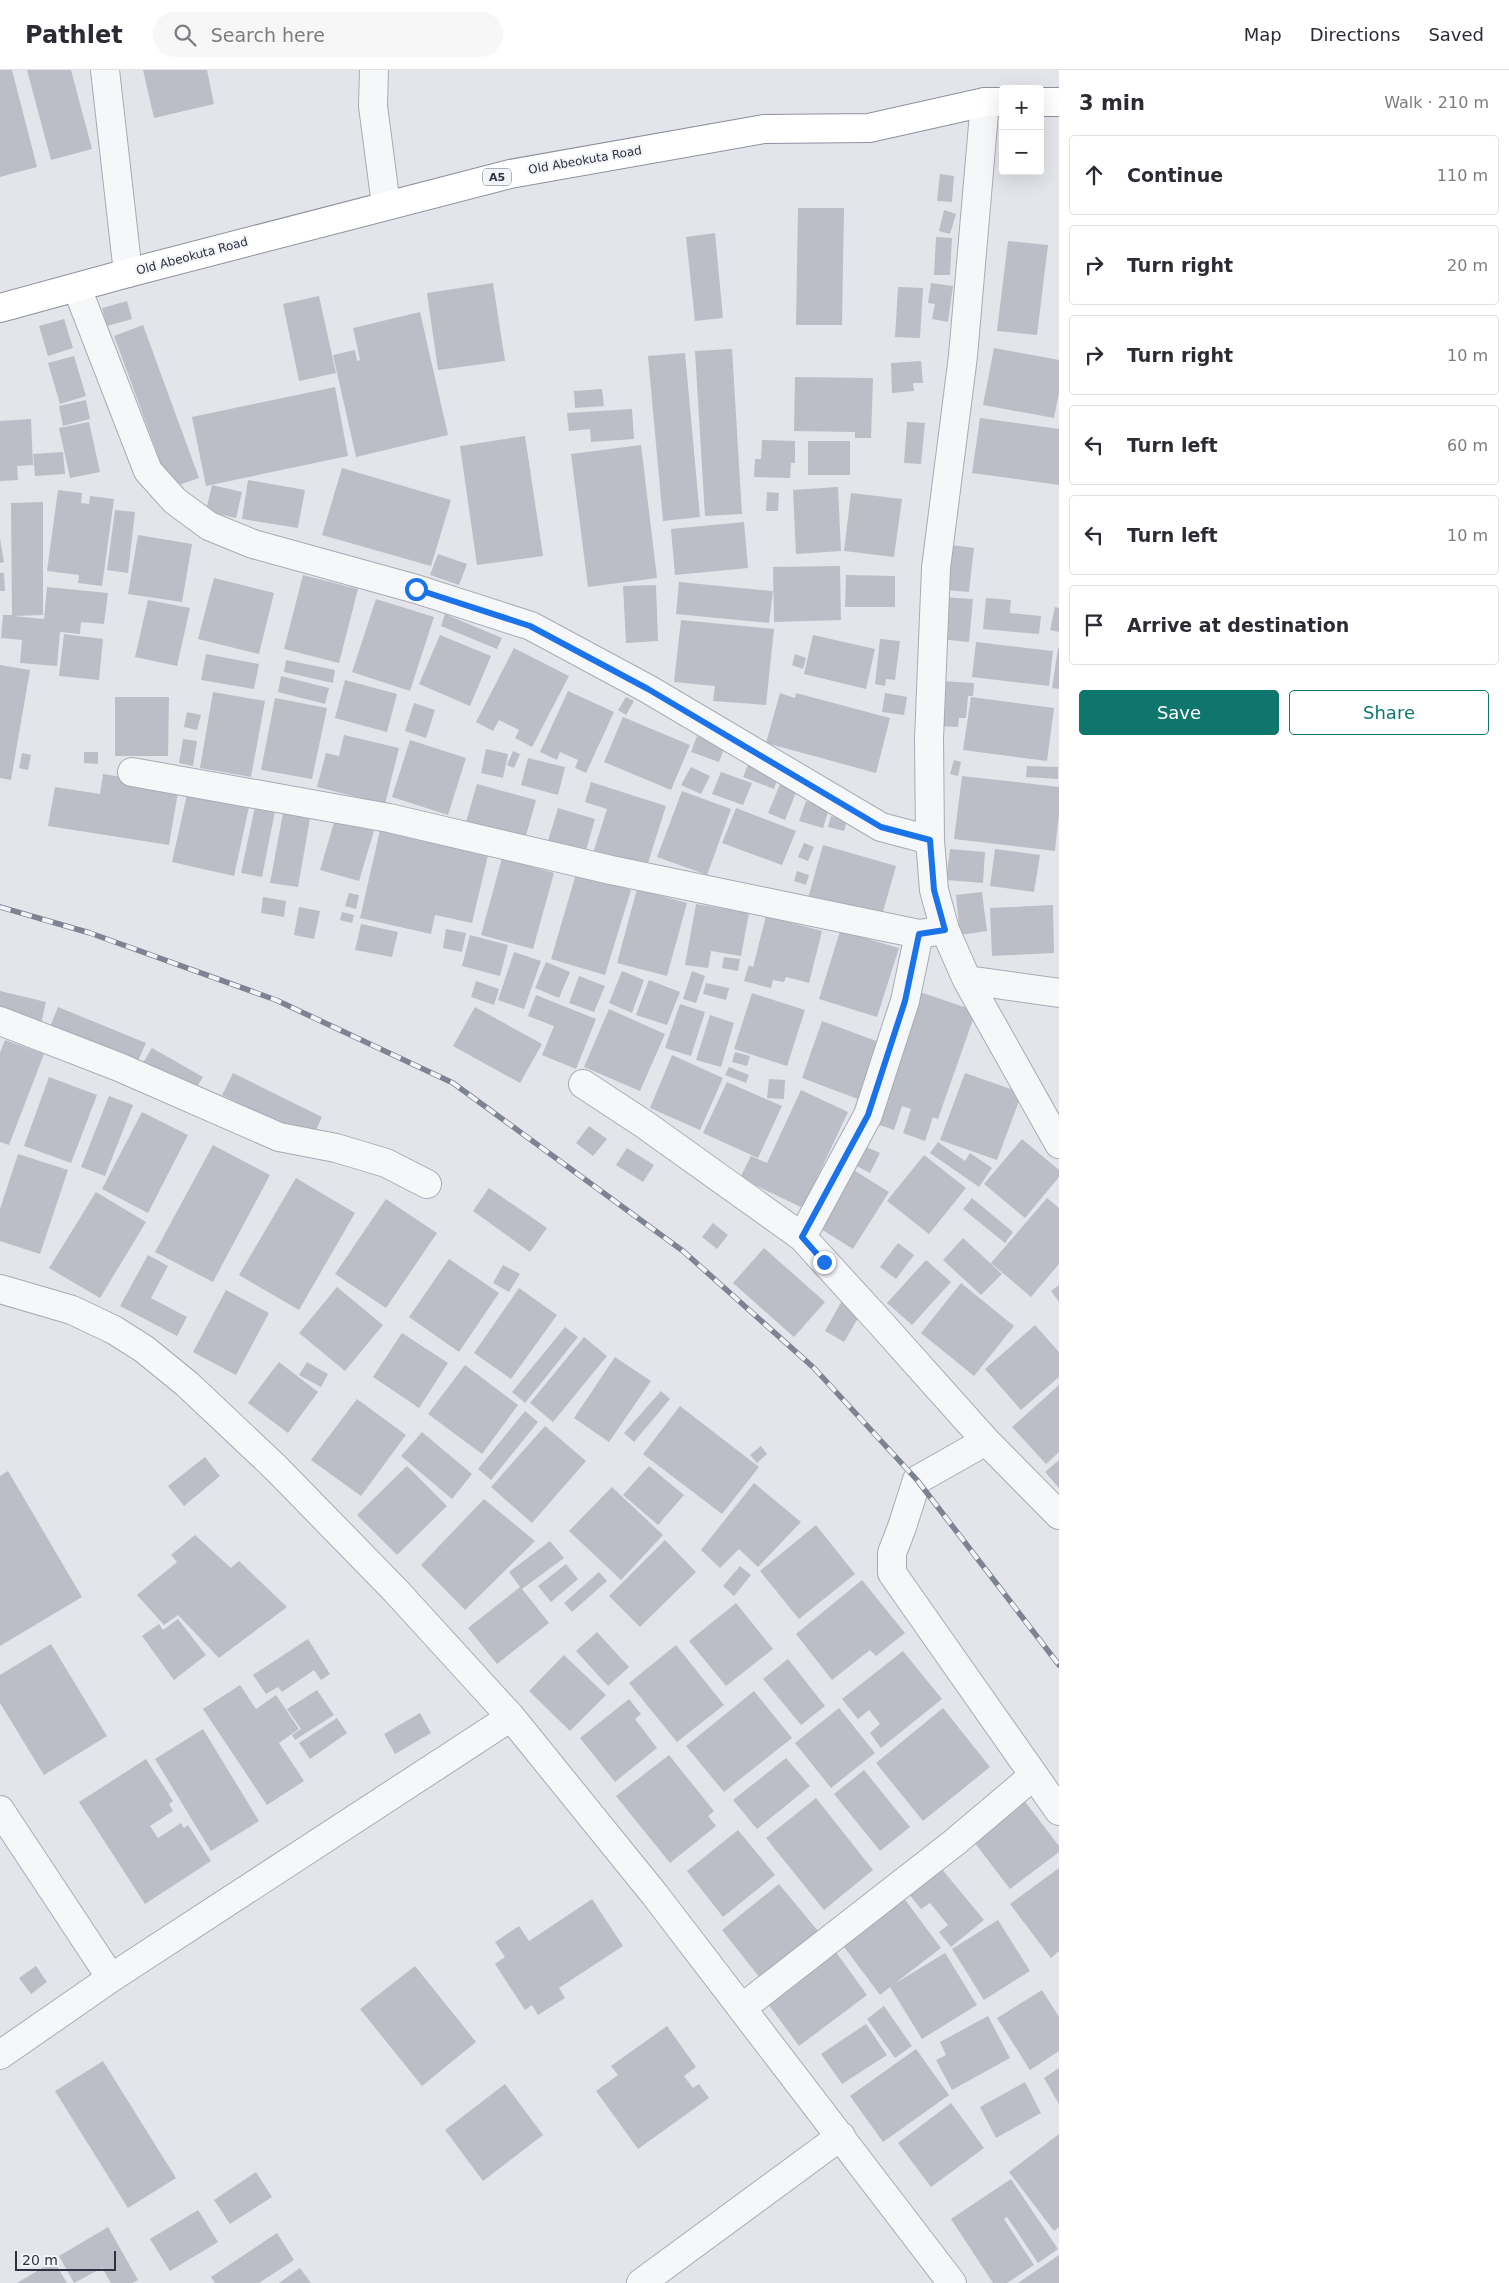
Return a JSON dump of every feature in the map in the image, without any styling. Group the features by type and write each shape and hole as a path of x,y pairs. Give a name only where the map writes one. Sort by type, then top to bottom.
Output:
{"highway":[{"name":"Old Abeokuta Road","path":"0,308 386,205 510,174 764,129 869,128 994,102"},
{"path":"1044,102 1059,102"}],"street":[{"path":"105,70 128,273"},
{"path":"374,70 373,106 386,205"},
{"path":"802,1237 868,1115 905,1001 932,932 934,890 930,840 929,738 936,568 994,102"},
{"path":"77,288 148,471 176,501 209,526 253,544 416,589 530,626 648,689 881,827 930,840"},
{"path":"132,772 389,818 611,870 932,932 967,980 1059,1144"},
{"path":"967,980 1059,993"},
{"path":"0,1022 119,1067 279,1138 336,1148 386,1163 427,1184"},
{"path":"583,1084 644,1124 802,1237 986,1441 1059,1515"},
{"path":"0,1289 72,1310 114,1330 144,1349 188,1384 276,1468 396,1591 511,1717 655,1895 952,2283"},
{"path":"986,1441 916,1480 892,1553 892,1573 1032,1776 1059,1811"},
{"path":"0,2055 111,1978 511,1717"},
{"path":"742,2008 886,1897 1032,1776"},
{"path":"0,1810 111,1978"},
{"path":"641,2283 841,2136"}],"building":[{"path":"0,70 12,70 37,167 0,177"},
{"path":"27,70 71,70 92,149 51,160"},
{"path":"143,70 207,70 214,104 154,118"},
{"path":"940,174 954,176 952,202 937,201"},
{"path":"798,208 844,208 842,325 796,325"},
{"path":"944,210 956,214 950,234 939,231"},
{"path":"715,233 723,318 695,321 686,237"},
{"path":"936,237 952,238 950,275 934,275"},
{"path":"1008,241 1048,245 1037,335 997,331"},
{"path":"493,283 505,361 438,370 427,293"},
{"path":"931,283 953,286 948,322 932,319 935,304 928,303"},
{"path":"898,287 923,288 920,338 895,337"},
{"path":"319,296 336,373 299,381 283,304"},
{"path":"127,301 132,319 107,326 102,308"},
{"path":"420,312 448,435 356,457 333,355 355,350 357,361 360,360 353,328"},
{"path":"64,319 73,348 48,356 39,326"},
{"path":"143,325 199,478 170,488 114,336"},
{"path":"994,348 1059,360 1059,393 1054,418 983,405"},
{"path":"732,349 742,514 705,516 695,351"},
{"path":"685,353 700,517 663,521 648,356"},
{"path":"74,356 86,396 60,404 48,363"},
{"path":"921,361 923,383 913,383 914,391 892,393 891,363"},
{"path":"795,377 873,378 871,438 855,438 855,432 794,431"},
{"path":"335,387 348,456 206,486 192,417"},
{"path":"602,389 604,406 575,408 574,391"},
{"path":"86,400 90,419 63,426 59,406"},
{"path":"632,409 634,439 591,442 590,429 569,431 567,413"},
{"path":"980,418 1059,429 1059,485 972,473"},
{"path":"31,419 33,465 17,466 18,480 0,481 0,421"},
{"path":"89,422 100,472 70,478 59,428"},
{"path":"907,422 925,423 921,464 904,463"},
{"path":"525,436 543,556 477,565 460,446"},
{"path":"762,440 795,441 795,463 791,463 790,478 754,477 755,459 761,459"},
{"path":"808,441 850,441 850,475 808,475"},
{"path":"641,445 657,578 588,587 571,454"},
{"path":"63,452 65,474 35,476 33,454"},
{"path":"342,468 451,500 431,566 322,535"},
{"path":"248,480 305,490 298,528 242,519"},
{"path":"212,485 242,492 236,518 206,511"},
{"path":"838,487 841,551 796,554 793,490"},
{"path":"58,490 82,493 81,503 89,504 90,496 114,499 102,586 78,583 79,575 47,571"},
{"path":"767,492 779,493 778,511 766,511"},
{"path":"851,493 902,499 894,557 844,551"},
{"path":"43,502 43,615 13,616 44,619 47,587 108,593 104,624 81,622 80,634 60,632 57,666 20,663 22,640 1,638 3,615 12,615 11,503"},
{"path":"115,510 135,512 128,573 107,570"},
{"path":"744,522 748,568 675,575 671,529"},
{"path":"138,535 192,544 182,602 128,594"},
{"path":"0,539 4,562 0,563"},
{"path":"951,545 974,548 969,592 945,590"},
{"path":"438,554 467,564 459,585 430,575"},
{"path":"840,566 841,620 774,622 773,567"},
{"path":"0,573 4,573 5,591 0,591"},
{"path":"303,575 358,589 339,663 284,649"},
{"path":"846,575 895,576 895,607 845,607"},
{"path":"214,578 274,593 259,654 198,639"},
{"path":"679,582 773,591 769,623 676,614"},
{"path":"656,585 658,641 626,643 623,586"},
{"path":"942,597 973,599 969,642 939,639"},
{"path":"986,598 1011,600 1010,613 1041,616 1039,634 983,629"},
{"path":"376,599 434,617 410,691 352,672"},
{"path":"148,600 190,608 177,666 135,657"},
{"path":"1055,607 1059,608 1059,632 1050,630"},
{"path":"445,614 502,638 497,649 441,626"},
{"path":"681,620 774,629 766,705 713,701 715,686 674,682"},
{"path":"64,634 103,639 99,680 59,676"},
{"path":"440,635 491,656 470,706 419,684"},
{"path":"813,635 875,649 866,689 804,674"},
{"path":"880,639 900,641 895,680 886,679 885,686 875,684"},
{"path":"976,642 1053,651 1049,686 972,677"},
{"path":"514,648 569,676 532,747 515,738 519,730 499,720 493,731 476,722"},
{"path":"1059,648 1059,689 1052,688"},
{"path":"206,654 259,664 254,689 201,680"},
{"path":"795,654 806,658 803,669 792,665"},
{"path":"286,660 335,670 333,683 284,672"},
{"path":"0,665 30,670 11,780 0,778"},
{"path":"281,676 329,688 325,704 278,692"},
{"path":"345,680 397,694 387,732 335,718"},
{"path":"942,681 974,683 973,696 968,696 966,718 959,718 958,727 938,726"},
{"path":"568,691 614,712 586,773 575,768 578,760 560,752 557,760 540,752"},
{"path":"213,692 265,701 251,777 200,768"},
{"path":"780,693 795,698 796,693 890,718 876,773 766,743"},
{"path":"885,693 907,697 904,715 882,712"},
{"path":"115,697 169,697 168,756 115,756"},
{"path":"626,697 634,701 626,715 618,710"},
{"path":"971,697 1054,708 1047,761 963,750"},
{"path":"275,698 327,708 312,779 261,770"},
{"path":"414,703 435,710 426,738 405,731"},
{"path":"187,712 201,715 197,730 184,727"},
{"path":"623,717 690,745 671,790 604,762"},
{"path":"344,735 399,748 385,804 317,787 326,753 339,756"},
{"path":"697,736 725,746 719,762 691,752"},
{"path":"183,739 197,741 193,766 179,763"},
{"path":"410,740 466,758 448,815 392,797"},
{"path":"486,749 508,754 503,778 481,773"},
{"path":"513,751 520,754 514,768 507,765"},
{"path":"84,752 98,752 98,764 84,763"},
{"path":"22,753 31,755 28,770 19,768"},
{"path":"528,758 565,767 558,795 521,785"},
{"path":"954,760 961,762 958,776 950,774"},
{"path":"749,762 779,775 774,789 743,777"},
{"path":"1027,766 1058,767 1058,779 1026,777"},
{"path":"691,767 710,776 701,794 681,785"},
{"path":"721,772 752,783 743,805 712,794"},
{"path":"103,774 179,786 169,845 48,826 55,787 100,794"},
{"path":"962,776 1059,787 1059,814 1055,851 954,839"},
{"path":"591,782 666,806 646,869 593,853 607,809 585,802"},
{"path":"781,782 797,790 785,820 768,813"},
{"path":"477,784 536,800 525,839 466,822"},
{"path":"682,791 731,809 707,875 657,857"},
{"path":"187,794 249,807 234,876 172,862"},
{"path":"257,797 277,801 262,877 241,873"},
{"path":"806,801 829,809 823,828 799,821"},
{"path":"285,802 312,807 298,887 270,883"},
{"path":"558,808 595,819 585,854 547,844"},
{"path":"736,808 796,831 782,865 722,843"},
{"path":"831,816 847,821 844,831 828,827"},
{"path":"335,819 374,831 359,881 320,870"},
{"path":"381,826 489,851 472,923 435,915 431,934 360,918"},
{"path":"804,843 814,847 808,861 798,857"},
{"path":"823,845 896,866 881,919 808,898"},
{"path":"950,849 985,852 983,883 946,880"},
{"path":"995,849 1040,855 1034,892 990,886"},
{"path":"502,858 554,873 533,949 481,935"},
{"path":"797,871 809,875 806,885 794,881"},
{"path":"576,874 631,890 605,975 551,959"},
{"path":"637,889 687,903 667,976 617,963"},
{"path":"982,892 987,931 960,935 956,895"},
{"path":"349,893 359,895 356,909 345,906"},
{"path":"263,897 286,901 284,917 261,913"},
{"path":"696,904 749,913 741,956 711,951 708,968 685,965"},
{"path":"1053,905 1054,953 992,956 990,908"},
{"path":"299,907 320,911 314,939 294,935"},
{"path":"342,912 354,915 352,923 340,920"},
{"path":"766,916 822,931 809,983 786,977 784,982 773,980 771,988 744,981 749,965 753,967"},
{"path":"361,924 398,932 392,957 355,950"},
{"path":"446,929 466,933 462,952 443,948"},
{"path":"840,931 899,948 877,1017 819,999"},
{"path":"470,935 508,945 500,976 462,966"},
{"path":"514,952 541,961 524,1009 498,1000"},
{"path":"724,957 740,959 738,971 722,968"},
{"path":"546,962 570,972 559,998 535,988"},
{"path":"622,971 644,980 632,1013 609,1003"},
{"path":"692,971 705,976 696,1003 683,999"},
{"path":"579,976 605,986 594,1012 569,1003"},
{"path":"649,980 680,992 667,1025 636,1015"},
{"path":"476,981 499,989 494,1005 471,997"},
{"path":"706,983 729,988 726,1000 703,994"},
{"path":"914,990 976,1011 938,1119 933,1117 925,1141 903,1133 911,1109 902,1106 894,1130 868,1121"},
{"path":"0,991 46,1002 41,1024 0,1015"},
{"path":"752,993 805,1010 787,1066 734,1049"},
{"path":"536,995 596,1019 576,1069 542,1055 554,1026 528,1016"},
{"path":"680,1004 705,1012 691,1056 665,1048"},
{"path":"58,1007 146,1043 136,1065 49,1029"},
{"path":"475,1007 542,1044 520,1083 453,1046"},
{"path":"609,1009 665,1034 640,1091 584,1067"},
{"path":"710,1015 734,1023 721,1067 696,1060"},
{"path":"822,1021 879,1042 858,1099 802,1078"},
{"path":"5,1040 44,1054 9,1145 0,1142 0,1053"},
{"path":"152,1048 203,1077 192,1095 141,1066"},
{"path":"735,1052 750,1056 747,1066 732,1062"},
{"path":"672,1055 723,1078 700,1130 650,1108"},
{"path":"729,1067 749,1075 746,1083 725,1075"},
{"path":"233,1073 322,1117 312,1139 222,1095"},
{"path":"965,1073 1022,1093 997,1160 940,1140"},
{"path":"49,1077 97,1095 71,1163 24,1146"},
{"path":"769,1079 785,1080 784,1099 767,1098"},
{"path":"727,1082 782,1106 758,1158 703,1133"},
{"path":"801,1090 848,1112 803,1208 740,1178 751,1156 767,1163"},
{"path":"109,1096 133,1105 105,1176 81,1167"},
{"path":"142,1112 188,1135 148,1213 102,1189"},
{"path":"589,1126 607,1139 593,1156 576,1143"},
{"path":"1022,1139 1059,1170 1059,1177 1025,1218 984,1184"},
{"path":"938,1142 965,1161 970,1153 992,1168 979,1187 930,1153"},
{"path":"213,1145 270,1175 213,1282 155,1252"},
{"path":"862,1145 880,1153 870,1173 853,1164"},
{"path":"627,1148 654,1165 643,1182 616,1165"},
{"path":"18,1154 68,1170 40,1254 0,1241 0,1209"},
{"path":"924,1155 966,1188 929,1234 887,1201"},
{"path":"852,1169 889,1192 853,1249 816,1226"},
{"path":"296,1178 355,1213 299,1310 239,1275"},
{"path":"489,1188 547,1228 530,1252 473,1211"},
{"path":"96,1192 146,1222 100,1298 49,1268"},
{"path":"972,1198 1013,1232 1005,1243 963,1209"},
{"path":"1047,1198 1059,1208 1059,1264 1031,1297 991,1263"},
{"path":"386,1199 437,1233 386,1308 335,1274"},
{"path":"713,1223 728,1235 717,1249 702,1237"},
{"path":"963,1238 1002,1274 981,1295 943,1260"},
{"path":"898,1243 914,1255 896,1279 880,1267"},
{"path":"764,1248 825,1302 794,1337 733,1283"},
{"path":"148,1255 168,1266 151,1298 187,1317 177,1336 120,1306"},
{"path":"449,1259 499,1293 459,1352 409,1317"},
{"path":"926,1260 951,1282 912,1325 887,1303"},
{"path":"503,1265 520,1274 509,1292 493,1283"},
{"path":"961,1283 1014,1326 974,1376 921,1333"},
{"path":"1059,1285 1059,1302 1051,1291"},
{"path":"337,1287 383,1325 345,1371 299,1333"},
{"path":"519,1288 557,1315 511,1379 474,1353"},
{"path":"226,1290 269,1313 236,1375 193,1352"},
{"path":"844,1297 864,1308 844,1342 825,1331"},
{"path":"1035,1325 1059,1352 1059,1377 1021,1410 985,1369"},
{"path":"565,1327 578,1337 525,1403 512,1392"},
{"path":"402,1333 448,1363 419,1408 373,1377"},
{"path":"584,1337 607,1356 553,1422 530,1403"},
{"path":"615,1357 651,1381 609,1442 574,1418"},
{"path":"279,1362 318,1392 288,1433 248,1403"},
{"path":"307,1362 328,1374 321,1387 299,1375"},
{"path":"465,1365 518,1405 482,1454 428,1414"},
{"path":"1059,1385 1059,1452 1046,1464 1012,1427"},
{"path":"661,1391 670,1399 634,1442 624,1433"},
{"path":"357,1399 406,1435 361,1496 311,1460"},
{"path":"680,1406 759,1467 722,1514 643,1454"},
{"path":"525,1411 538,1422 491,1480 478,1469"},
{"path":"545,1426 586,1461 532,1523 491,1487"},
{"path":"422,1432 472,1474 452,1499 401,1456"},
{"path":"761,1446 767,1454 757,1463 750,1455"},
{"path":"205,1457 220,1476 184,1506 168,1486"},
{"path":"1059,1460 1059,1488 1045,1472"},
{"path":"407,1466 447,1506 397,1555 357,1515"},
{"path":"649,1466 684,1495 658,1525 623,1495"},
{"path":"8,1471 82,1597 0,1646 0,1476"},
{"path":"754,1483 801,1522 758,1567 739,1549 720,1568 701,1550"},
{"path":"612,1487 663,1535 621,1580 569,1531"},
{"path":"484,1499 535,1541 465,1610 421,1565"},
{"path":"816,1525 855,1574 799,1619 760,1571"},
{"path":"195,1535 231,1568 239,1561 287,1607 219,1658 178,1615 164,1625 137,1595 177,1562 171,1555"},
{"path":"665,1540 696,1572 640,1627 609,1596"},
{"path":"550,1541 564,1558 522,1589 549,1623 497,1664 468,1628 520,1587 509,1572"},
{"path":"566,1564 578,1579 551,1602 538,1586"},
{"path":"740,1566 751,1575 734,1596 723,1586"},
{"path":"599,1572 607,1581 572,1612 564,1603"},
{"path":"862,1580 905,1633 876,1656 870,1650 832,1680 796,1634"},
{"path":"736,1603 773,1649 726,1686 689,1641"},
{"path":"178,1619 206,1655 174,1680 142,1636 159,1624 163,1630"},
{"path":"597,1632 629,1667 608,1686 576,1651"},
{"path":"308,1639 330,1674 321,1680 314,1670 282,1692 278,1687 266,1694 253,1675"},
{"path":"51,1644 107,1736 44,1775 0,1703 0,1675"},
{"path":"676,1645 724,1705 677,1742 629,1683"},
{"path":"903,1651 942,1699 881,1748 870,1733 880,1724 869,1710 858,1719 842,1699"},
{"path":"564,1655 606,1695 570,1731 529,1691"},
{"path":"788,1659 825,1706 801,1725 763,1679"},
{"path":"240,1685 256,1709 276,1695 299,1729 279,1743 304,1781 267,1805 203,1709"},
{"path":"317,1690 334,1715 295,1740 292,1735 301,1729 287,1709"},
{"path":"754,1691 792,1738 724,1792 686,1746"},
{"path":"629,1699 641,1714 635,1719 657,1748 615,1782 580,1738"},
{"path":"839,1708 875,1753 831,1788 795,1743"},
{"path":"943,1708 990,1767 923,1821 876,1763"},
{"path":"420,1713 431,1733 395,1754 384,1734"},
{"path":"337,1718 347,1733 310,1759 299,1743"},
{"path":"203,1729 259,1821 211,1851 155,1759"},
{"path":"669,1755 714,1811 708,1816 716,1826 670,1863 616,1796"},
{"path":"786,1758 810,1786 757,1829 733,1800"},
{"path":"146,1759 173,1801 169,1804 173,1811 150,1826 158,1838 181,1823 184,1828 188,1825 211,1861 145,1904 79,1802"},
{"path":"864,1770 910,1827 880,1851 834,1794"},
{"path":"1020,1795 1059,1846 1059,1852 1010,1889 968,1834"},
{"path":"816,1798 873,1870 824,1910 766,1838"},
{"path":"738,1830 775,1875 723,1917 687,1871"},
{"path":"941,1868 984,1920 951,1947 939,1932 948,1925 930,1903 921,1909 909,1894"},
{"path":"1059,1868 1059,1951 1051,1958 1010,1904"},
{"path":"779,1884 818,1931 760,1978 722,1930"},
{"path":"900,1893 941,1948 894,1984 945,1953 977,2005 922,2039 890,1987 880,1995 839,1940"},
{"path":"592,1899 623,1946 559,1988 565,1998 538,2015 532,2005 525,2010 495,1964 505,1957 495,1942 519,1926 529,1941"},
{"path":"998,1920 1030,1971 984,2000 952,1949"},
{"path":"833,1948 867,1995 799,2046 765,2000"},
{"path":"36,1966 47,1982 31,1994 19,1978"},
{"path":"415,1966 476,2042 422,2086 360,2009"},
{"path":"1042,1990 1059,2017 1059,2051 1030,2070 997,2018"},
{"path":"884,2006 912,2046 895,2058 867,2019"},
{"path":"988,2016 1010,2058 952,2090 936,2060 946,2055 940,2042"},
{"path":"866,2024 887,2055 842,2084 821,2054"},
{"path":"667,2026 696,2067 684,2076 693,2088 699,2084 709,2098 638,2149 596,2091 618,2075 611,2066"},
{"path":"916,2049 949,2095 883,2142 850,2096"},
{"path":"103,2061 176,2178 128,2208 55,2091"},
{"path":"1059,2068 1059,2104 1044,2078"},
{"path":"1025,2082 1041,2113 996,2138 980,2107"},
{"path":"505,2084 543,2135 483,2181 445,2130"},
{"path":"951,2103 984,2148 931,2187 898,2143"},
{"path":"1059,2134 1059,2227 1054,2231 1009,2172"},
{"path":"256,2172 272,2197 230,2224 214,2200"},
{"path":"1011,2179 1058,2249 1038,2263 1007,2217 1004,2219 1034,2265 1007,2283 993,2283 951,2219"},
{"path":"198,2210 218,2242 170,2271 150,2239"},
{"path":"108,2227 138,2280 132,2283 111,2283 102,2268 74,2283 59,2256"},
{"path":"277,2233 294,2260 259,2283 215,2283 211,2277"},
{"path":"1059,2255 1059,2283 1018,2283"},
{"path":"54,2261 67,2283 17,2283"},
{"path":"300,2268 311,2283 279,2283"}],"railway":[{"path":"0,907 90,933 276,1000 453,1083 683,1251 814,1368 917,1480 1059,1665"}],"route":[{"path":"416,589 530,626 648,689 881,827 930,840 934,890 945,930 919,934 905,1001 868,1115 802,1237 824,1262"}]}
